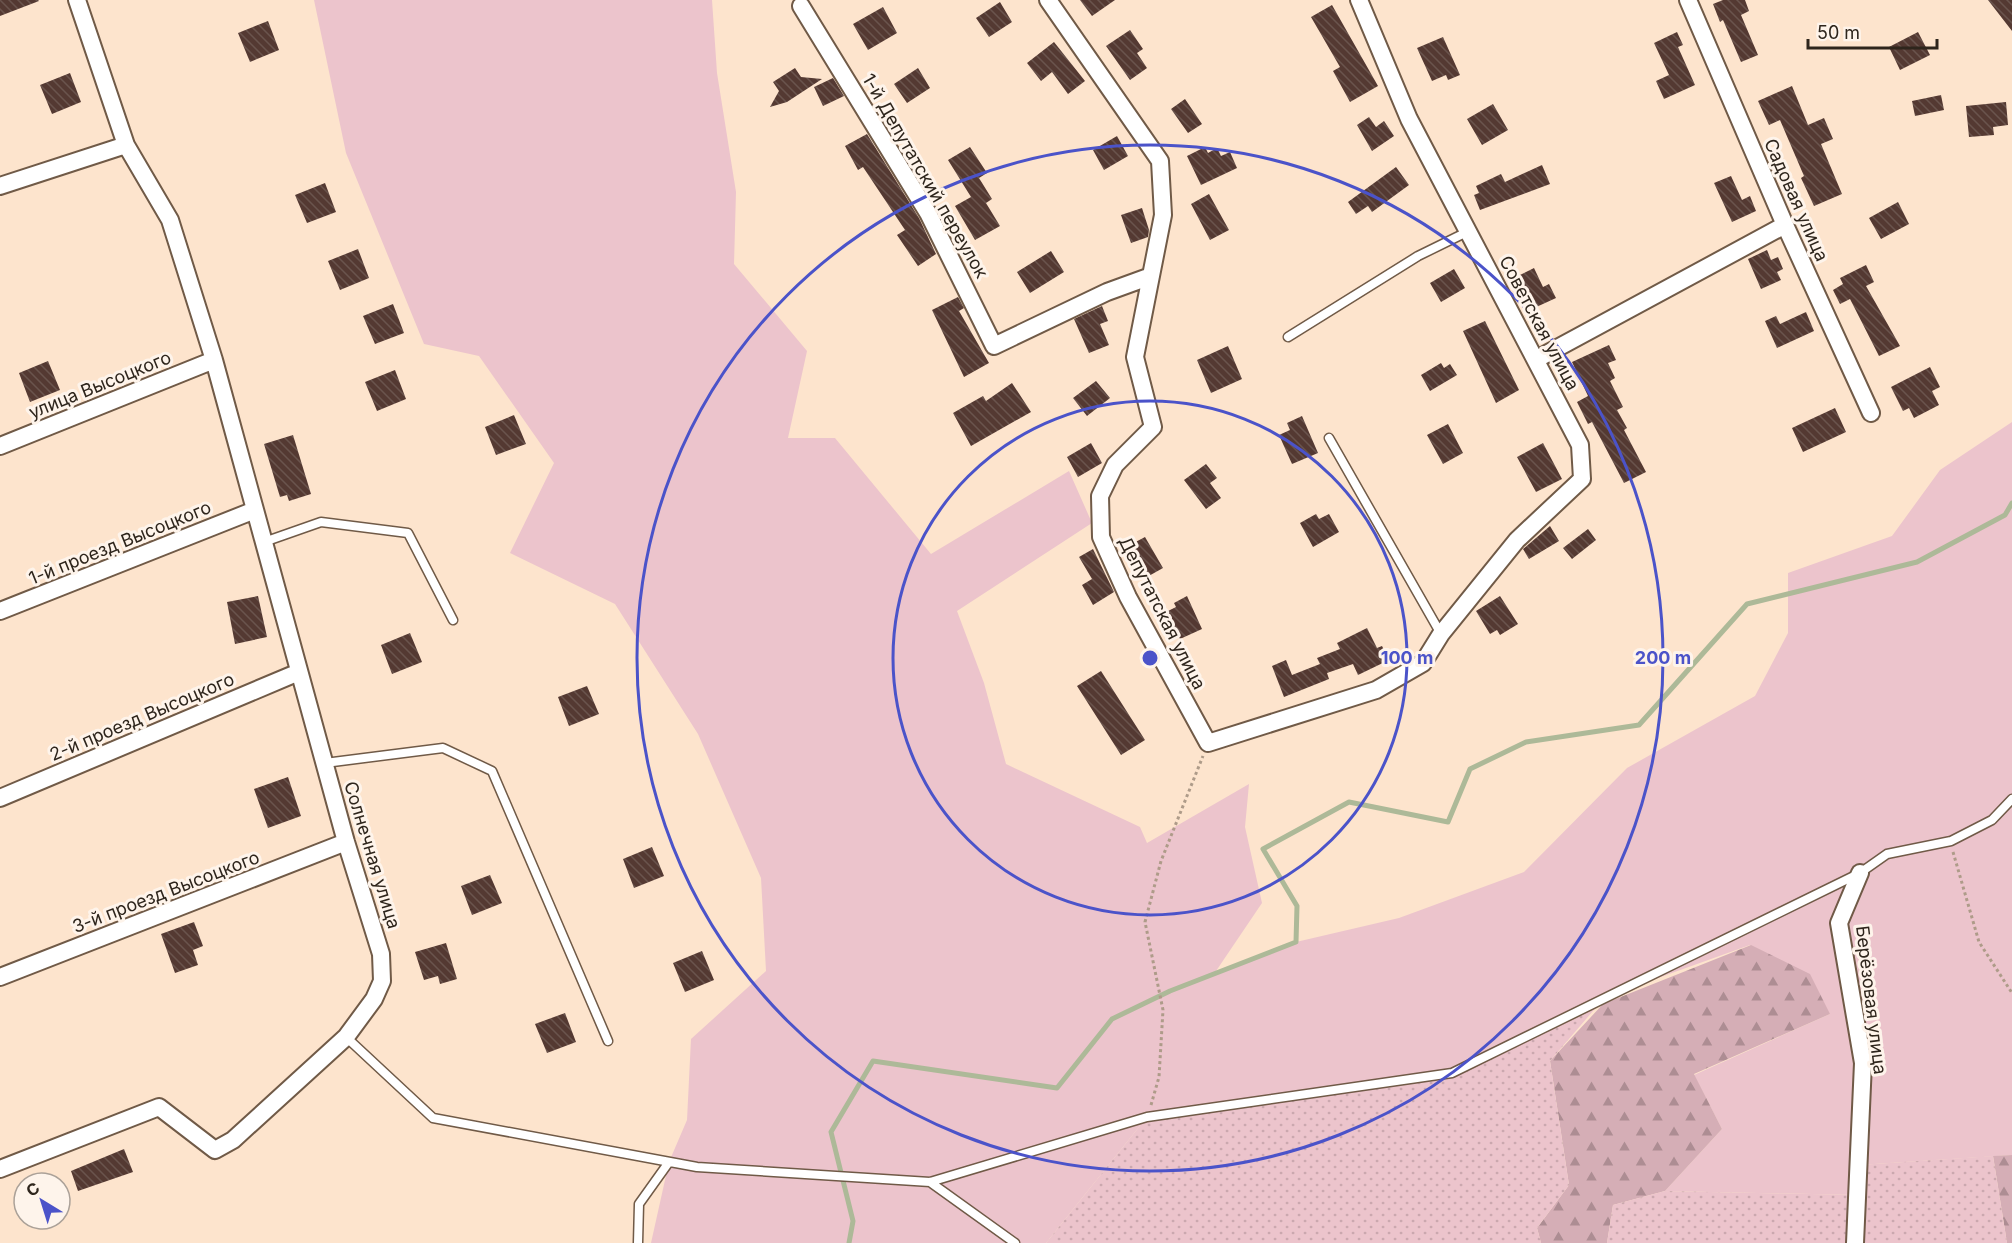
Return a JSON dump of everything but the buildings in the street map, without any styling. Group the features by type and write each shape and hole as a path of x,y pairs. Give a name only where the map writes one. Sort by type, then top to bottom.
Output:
{"street":[{"path":"77,0 126,145 170,220 214,360"},
{"name":"Депутатская улица","path":"1048,0 1160,161 1163,215 1136,357 1153,427 1115,465 1100,496 1101,537 1128,597 1208,743"},
{"name":"Советская улица","path":"1359,0 1409,119 1537,359 1580,446 1582,479 1517,540 1441,634"},
{"name":"Садовая улица","path":"1688,0 1785,225 1871,413"},
{"name":"1-й Депутатский переулок","path":"801,6 928,213 994,346 1107,292 1151,276"},
{"path":"0,186 126,145"},
{"path":"1537,359 1785,225"},
{"name":"улица Высоцкого","path":"0,446 214,360"},
{"name":"Солнечная улица","path":"0,1169 159,1107 215,1150 233,1140 346,1037 374,999 382,981 381,954 346,842 214,360"},
{"name":"1-й проезд Высоцкого","path":"0,611 255,510"},
{"path":"1208,743 1376,690 1423,663 1441,634"},
{"name":"2-й проезд Высоцкого","path":"0,798 299,672"},
{"name":"3-й проезд Высоцкого","path":"0,977 346,842"},
{"name":"Берёзовая улица","path":"1855,1243 1863,1063 1839,923 1860,873"}],"lane":[{"path":"1288,337 1418,256 1469,231"},
{"path":"1329,438 1441,634"},
{"path":"264,542 321,522 408,533 453,620"},
{"path":"325,763 443,748 492,771 608,1041"},
{"path":"346,1037 434,1118 697,1167 930,1182 1147,1116 1452,1073 1860,873 1887,854 1951,841 1992,820 2012,799"},
{"path":"638,1243 639,1204 669,1162"},
{"path":"930,1182 1015,1243"}],"path":[{"path":"1147,1116 1159,1077 1163,1007 1145,922 1161,861 1208,743"},
{"path":"1951,841 1958,874 1979,942 2012,993"}],"shaded area":[{"path":"314,0 712,0 717,73 736,192 734,264 807,351 788,438 835,438 931,554 1069,471 1092,523 957,611 984,683 1006,764 1140,827 1147,843 1249,784 1245,827 1262,903 1214,974 1296,942 1399,918 1524,872 1627,768 1755,696 1788,633 1788,573 1892,536 1940,470 2012,422 2012,1155 1859,1165 1858,1195 1665,1191 1722,1129 1694,1075 1830,1014 1750,945 1605,997 1452,1073 1147,1117 1046,1243 651,1243 669,1162 687,1120 691,1039 766,971 761,878 698,734 615,604 510,553 554,463 479,356 424,344 346,153"},
{"path":"1605,997 1550,1061 1569,1185 1537,1228 1541,1243 1046,1243 1147,1117 1452,1073"},
{"path":"1993,1156 2007,1243 1607,1243 1613,1205 1665,1191 1857,1195 1859,1165"}],"green space":[{"path":"1751,945 1810,974 1830,1014 1694,1074 1722,1129 1665,1191 1613,1205 1607,1243 1541,1243 1537,1228 1569,1185 1550,1061 1603,1004"},
{"path":"2012,1155 2012,1243 2007,1243 1993,1156"}],"waterway":[{"path":"849,1243 853,1221 831,1132 873,1061 1057,1088 1112,1019 1170,991 1296,942 1297,906 1263,849 1349,802 1448,822 1470,769 1526,742 1639,725 1747,604 1917,562 2005,515 2012,503"}]}
